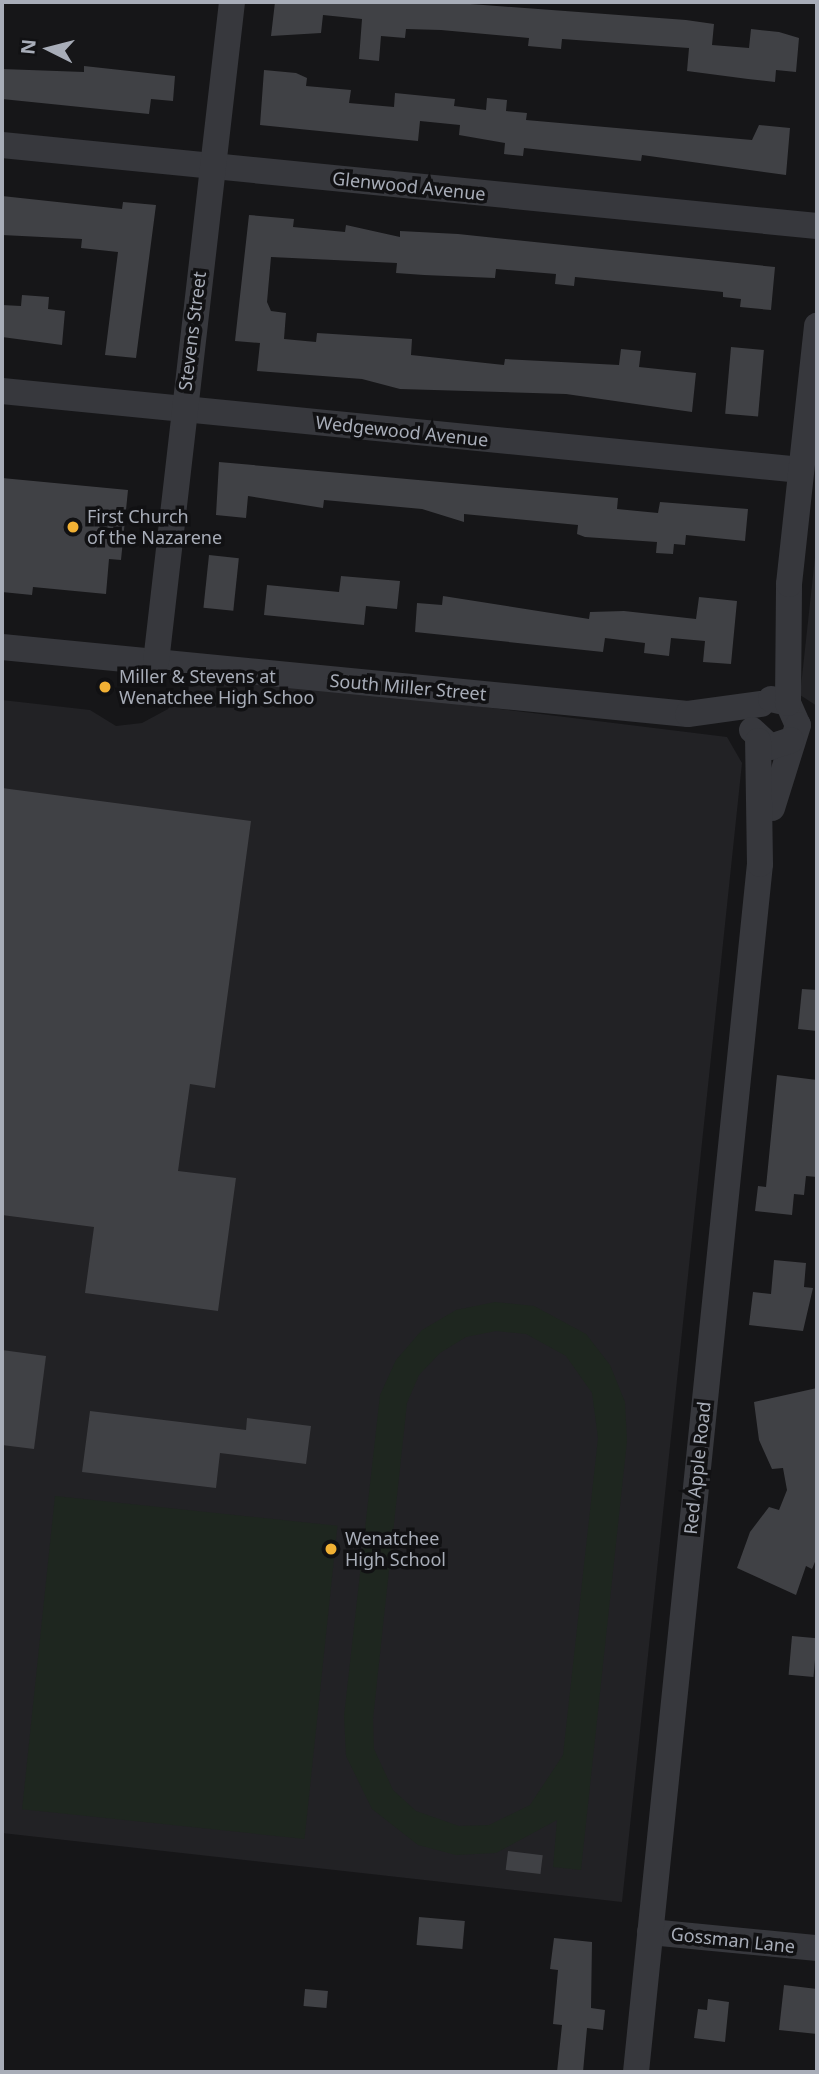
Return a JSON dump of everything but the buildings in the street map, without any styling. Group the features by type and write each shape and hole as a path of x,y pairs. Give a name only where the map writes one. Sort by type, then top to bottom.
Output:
{"street":[{"name":"Stevens Street","path":"156,662 183,409 232,2"},
{"name":"Glenwood Avenue","path":"2,145 817,226"},
{"path":"775,703 798,725 800,739 777,747 757,739 751,719 775,703 817,326"},
{"name":"Wedgewood Avenue","path":"2,391 801,470"},
{"name":"South Miller Street","path":"2,647 688,714 775,703"},
{"path":"775,703 817,718"},
{"name":"South Miller Street","path":"688,714 757,739"},
{"name":"Red Apple Road","path":"636,2072 760,864 757,739"},
{"name":"Red Apple Road","path":"760,864 800,739"},
{"name":"Gossman Lane","path":"650,1932 817,1948"}],"shaded area":[{"path":"817,539 817,706 800,695"},
{"name":"Wenatchee High School","path":"192,671 727,737 742,763 622,1902 2,1833 2,700 90,710 116,726 142,723 168,709"},
{"path":"495,1302 534,1306 586,1334 610,1365 625,1402 627,1441 581,1870 553,1867 557,1820 496,1853 456,1855 418,1845 372,1809 346,1756 344,1716 380,1395 396,1360 422,1330 456,1310","holes":["496,1331 526,1334 566,1356 592,1393 598,1438 563,1755 530,1805 489,1825 459,1826 416,1811 393,1790 374,1749 373,1719 407,1403 419,1375 440,1353 466,1337"]},
{"path":"55,1496 337,1526 305,1839 22,1809"}],"place":[{"name":"First Church of the Nazarene","path":"73,527"},
{"name":"Miller & Stevens at Wenatchee High Schoo","path":"105,687"},
{"name":"Wenatchee High School","path":"331,1549"}]}
